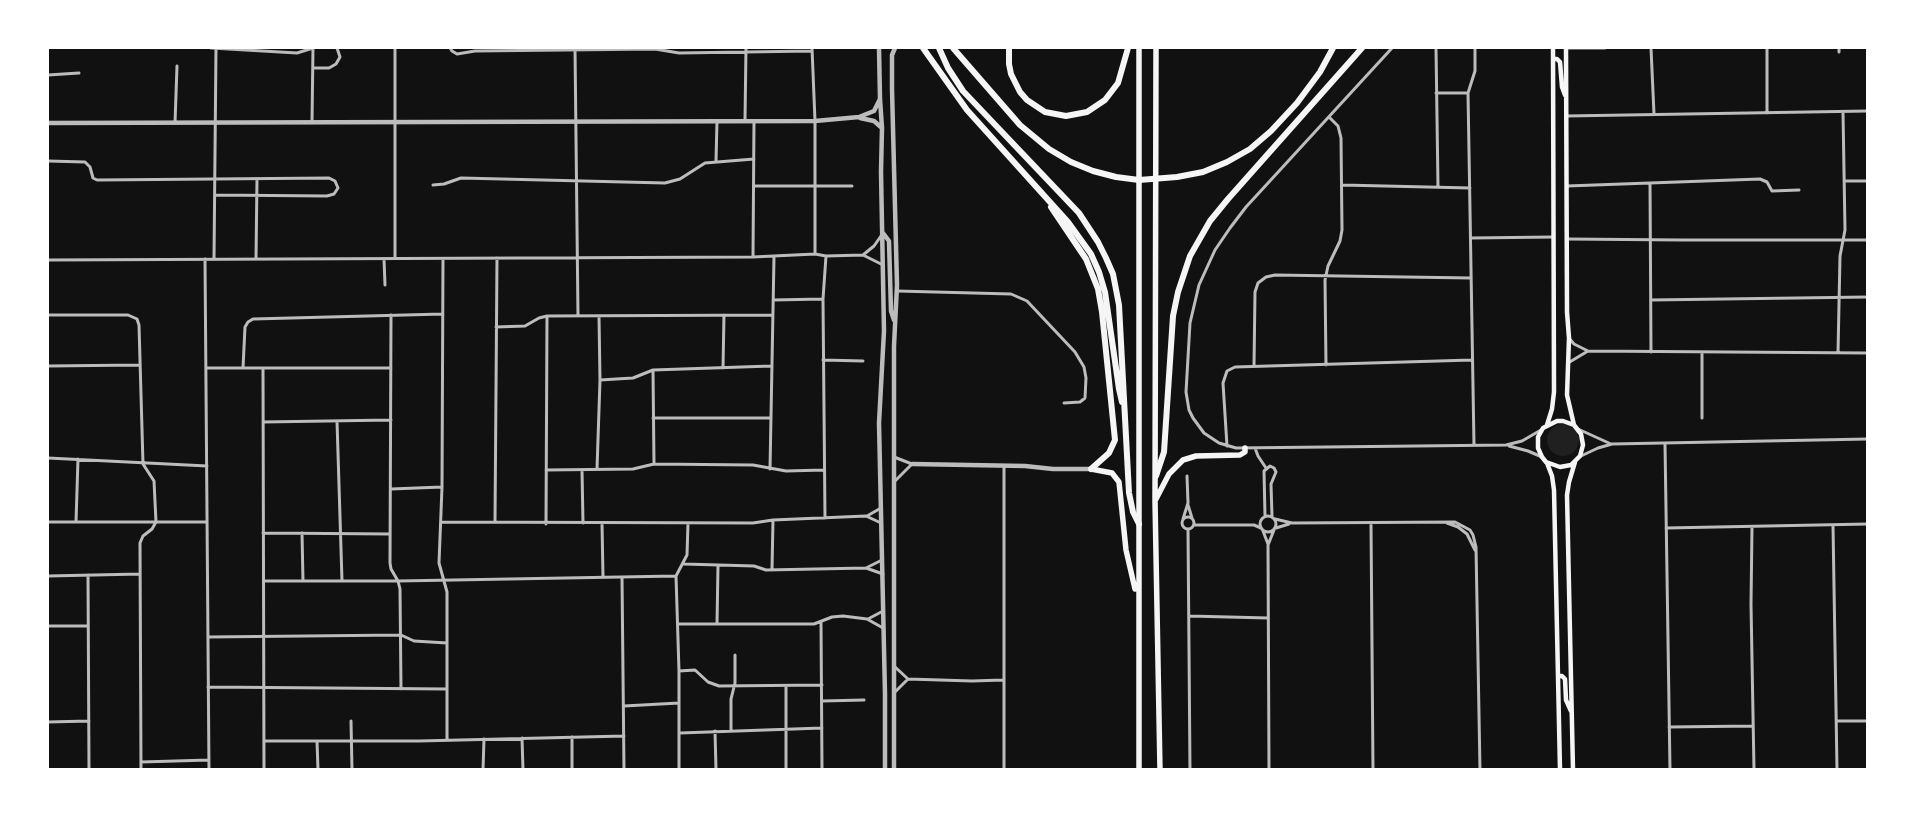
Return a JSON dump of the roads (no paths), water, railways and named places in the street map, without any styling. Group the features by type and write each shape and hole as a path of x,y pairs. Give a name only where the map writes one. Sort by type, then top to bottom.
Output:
{"highway":[{"path":"923,48 967,110 1080,237 1099,272 1107,303 1120,394 1125,407"},
{"path":"939,48 955,80 972,102 1078,213 1102,250 1112,274 1119,305 1130,499 1138,524"},
{"path":"953,48 1020,125 1060,156 1081,167 1104,175 1151,180 1176,178 1203,172 1227,162 1250,149 1298,103 1320,72 1333,48"},
{"path":"1010,48 1009,64 1011,74 1020,92 1027,100 1045,112 1066,116 1086,112 1105,100 1118,82 1128,48"},
{"path":"1138,48 1138,770"},
{"path":"1156,48 1155,501 1160,770"},
{"path":"1156,476 1164,452 1173,316 1178,292 1190,256 1207,227 1228,198 1362,48"},
{"path":"1048,199 1053,210 1086,259 1096,284 1101,306 1115,435 1114,445 1109,453 1091,469"},
{"path":"1155,501 1169,474 1184,460 1196,456 1242,455 1245,448"},
{"path":"1091,469 1108,471 1115,475 1119,482 1126,550 1137,593"}],"main road":[{"path":"1553,48 1554,392 1552,409 1537,442 1552,476 1554,490 1560,770"},
{"path":"1566,48 1567,395 1574,425"},
{"path":"1554,60 1557,59 1560,62 1562,87 1565,96"},
{"path":"1545,427 1552,422 1563,421 1574,425 1583,440 1582,451 1575,462 1567,495 1573,770"},
{"path":"1546,462 1560,467 1575,462"},
{"path":"1558,676 1562,676 1565,679 1566,700 1571,712"}],"street":[{"path":"210,48 301,53 313,48 312,123"},
{"path":"214,259 216,48"},
{"path":"313,68 329,68 336,64 340,57 337,48"},
{"path":"395,48 395,258"},
{"path":"450,48 457,54 475,51 575,49 655,49 679,53 746,53 812,49 815,121 815,254"},
{"path":"746,48 746,120"},
{"path":"879,48 882,128 884,331 879,423 885,770"},
{"path":"894,770 893,482 894,322 896,291 892,55 895,48"},
{"path":"1392,48 1246,207 1209,261 1197,291 1190,323 1186,401 1193,418 1204,432 1219,443 1245,448 1506,445 1522,441 1545,427"},
{"path":"1436,48 1438,187"},
{"path":"1474,446 1468,93 1475,71 1475,48"},
{"path":"1566,48 1605,48"},
{"path":"1651,48 1654,114"},
{"path":"1767,48 1767,113"},
{"path":"575,49 578,316"},
{"path":"175,123 177,66"},
{"path":"48,75 79,72"},
{"path":"1436,93 1468,93"},
{"path":"48,123 815,121 859,117 874,111 880,99"},
{"path":"1566,116 1868,111"},
{"path":"1838,352 1840,256 1843,240 1843,112"},
{"path":"859,117 874,121 882,128"},
{"path":"1326,364 1326,276 1341,236 1342,185 1341,134 1338,126 1329,117"},
{"path":"716,161 717,121"},
{"path":"753,257 754,121"},
{"path":"433,185 444,184 461,178 669,183 691,173 705,162 754,159"},
{"path":"48,161 85,162 90,167 93,178 97,180 329,178 335,181 338,188 331,196 215,195"},
{"path":"256,259 257,179"},
{"path":"1566,186 1760,179 1766,182 1772,191 1800,190"},
{"path":"1844,182 1868,181"},
{"path":"1650,183 1651,352"},
{"path":"1342,185 1470,188"},
{"path":"754,186 852,186"},
{"path":"883,233 889,241 891,311 894,322"},
{"path":"863,255 874,246 883,233"},
{"path":"1471,238 1553,237"},
{"path":"1566,238 1868,240"},
{"path":"48,260 774,257 815,254 826,256 863,255 883,264"},
{"path":"825,518 823,299 826,256"},
{"path":"770,469 774,257"},
{"path":"495,522 497,258"},
{"path":"205,259 209,770"},
{"path":"384,259 385,285"},
{"path":"442,259 442,487 439,563 447,592 447,740"},
{"path":"1254,366 1255,292 1258,283 1270,275 1471,278"},
{"path":"896,291 1011,294 1027,301 1075,352 1084,367 1086,398 1080,402 1064,403"},
{"path":"1650,300 1868,297"},
{"path":"773,300 823,299"},
{"path":"243,368 245,327 253,319 443,314"},
{"path":"496,327 525,326 546,316 773,314"},
{"path":"48,315 128,315 134,317 139,325 143,464 154,481 156,522 154,527 140,541 141,770"},
{"path":"391,315 390,566 398,581 401,689"},
{"path":"723,368 724,315"},
{"path":"546,316 546,524"},
{"path":"597,469 600,380 599,316"},
{"path":"1568,338 1574,344 1588,351"},
{"path":"1568,363 1588,351 1868,353"},
{"path":"1702,352 1702,418"},
{"path":"823,360 863,361"},
{"path":"1227,446 1223,379 1227,371 1235,367 1472,360"},
{"path":"48,366 140,365"},
{"path":"600,380 637,377 653,370 771,366"},
{"path":"206,368 391,368"},
{"path":"262,368 264,770"},
{"path":"653,370 654,464"},
{"path":"653,418 770,418"},
{"path":"263,422 391,420"},
{"path":"337,421 342,582"},
{"path":"1578,429 1612,444"},
{"path":"1580,456 1612,444 1868,439"},
{"path":"1664,444 1670,770"},
{"path":"1506,445 1542,457"},
{"path":"1255,448 1266,468 1264,516 1261,520 1268,545 1269,770"},
{"path":"894,457 912,464 1091,469"},
{"path":"48,458 206,466"},
{"path":"76,522 78,459"},
{"path":"546,470 633,469 654,464 753,465 786,471 824,470"},
{"path":"893,482 912,464"},
{"path":"1004,466 1004,770"},
{"path":"1266,468 1272,466 1276,472 1270,487 1274,518 1277,524 1268,545"},
{"path":"582,470 583,524"},
{"path":"1187,476 1188,503 1194,524"},
{"path":"390,489 442,487"},
{"path":"1188,503 1182,525 1188,529"},
{"path":"441,522 546,524 753,523 773,520 866,516 880,508"},
{"path":"866,516 880,523"},
{"path":"1183,519 1187,516 1193,518"},
{"path":"1264,516 1292,523 1443,523 1454,525 1467,534 1473,543 1476,553 1480,770"},
{"path":"772,569 773,520"},
{"path":"48,522 207,522"},
{"path":"602,523 603,577"},
{"path":"679,770 680,732 676,576 687,555 688,523"},
{"path":"1188,529 1194,524 1254,525 1266,532 1292,523"},
{"path":"1371,524 1372,770"},
{"path":"1666,528 1868,524"},
{"path":"1833,525 1837,770"},
{"path":"1752,527 1754,770"},
{"path":"1188,529 1190,770"},
{"path":"264,533 390,534"},
{"path":"302,533 303,581"},
{"path":"866,568 882,560"},
{"path":"683,564 754,566 766,570 866,568 882,574"},
{"path":"716,624 718,564"},
{"path":"48,576 140,574"},
{"path":"88,575 89,770"},
{"path":"264,581 342,582 676,576"},
{"path":"622,577 624,770"},
{"path":"867,619 883,611"},
{"path":"678,624 811,624 837,616 867,619 883,628"},
{"path":"1189,616 1268,618"},
{"path":"821,622 822,770"},
{"path":"48,626 88,626"},
{"path":"208,637 400,635 414,641 447,643"},
{"path":"731,731 731,699 734,686 735,655"},
{"path":"894,666 908,679 1003,680"},
{"path":"679,671 695,670 719,686 822,685"},
{"path":"894,694 908,679"},
{"path":"786,686 786,770"},
{"path":"208,688 447,689"},
{"path":"822,701 864,700"},
{"path":"624,706 679,703"},
{"path":"48,722 89,721"},
{"path":"352,721 352,770"},
{"path":"1837,721 1868,721"},
{"path":"1669,727 1753,726"},
{"path":"680,732 822,728"},
{"path":"714,732 716,770"},
{"path":"264,741 447,740 624,736"},
{"path":"572,737 572,770"},
{"path":"522,738 523,770"},
{"path":"484,739 484,770"},
{"path":"317,741 318,770"},
{"path":"141,762 209,760"}]}
